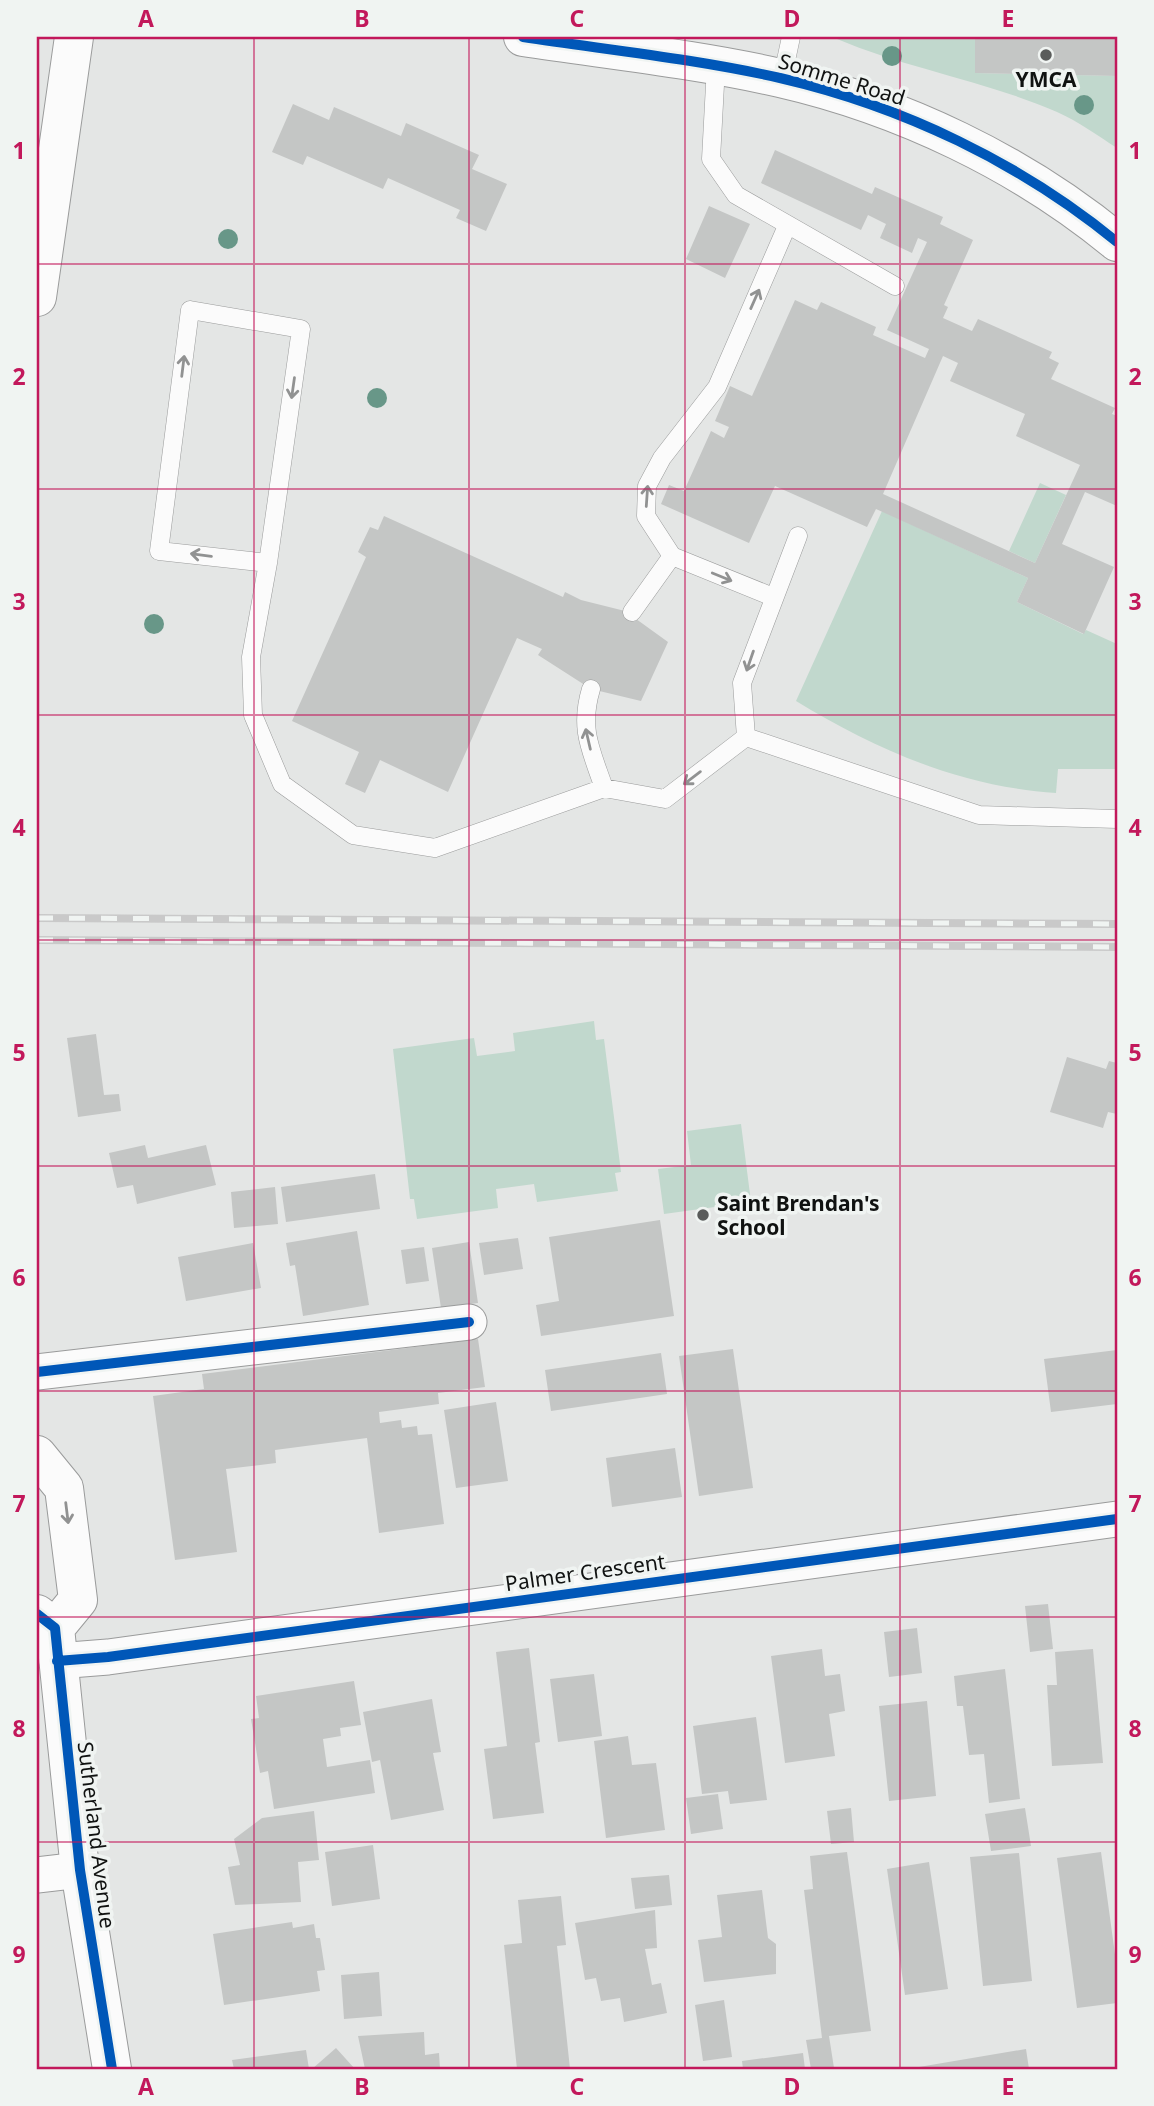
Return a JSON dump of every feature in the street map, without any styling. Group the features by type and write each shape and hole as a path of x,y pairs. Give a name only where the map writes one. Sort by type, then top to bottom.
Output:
{"street":[{"path":"37,297 74,37"},
{"name":"Somme Road","path":"523,37 716,66 782,79 872,106 969,146 1082,213 1117,242"},
{"path":"37,1372 469,1322"},
{"path":"37,1455 64,1488 78,1600 50,1635"},
{"name":"Palmer Crescent","path":"50,1635 131,1654 1117,1519"},
{"name":"Sutherland Avenue","path":"50,1635 80,1870 112,2069"},
{"path":"37,1875 80,1870"}],"lane":[{"path":"782,79 791,37"},
{"path":"716,66 711,159 736,195 895,286"},
{"path":"773,597 672,556 646,516 647,486 662,458 717,387 787,226"},
{"path":"268,564 159,551 190,310 301,329 268,564 251,657 253,715 282,784 353,835 435,848 604,788 665,799 746,737"},
{"path":"746,737 743,683 798,536"},
{"path":"632,612 672,556"},
{"path":"591,689 584,713 586,738 604,788"},
{"path":"746,737 979,816 1117,819"}],"green space":[{"path":"975,37 975,73 1117,76 1117,148 1073,120 1030,101 891,59 837,39"},
{"path":"1040,483 1066,495 1035,563 1009,551"},
{"path":"882,511 1028,578 1017,602 1083,634 1086,630 1117,644 1117,769 1058,769 1056,793 987,783 921,763 889,750 796,701"},
{"path":"594,1021 596,1040 604,1039 621,1172 615,1173 618,1191 537,1202 534,1184 496,1189 498,1208 417,1219 414,1199 410,1199 393,1049 474,1038 477,1056 515,1051 513,1033"},
{"path":"741,1124 751,1202 664,1214 658,1169 691,1165 687,1131"}],"building":[{"name":"YMCA","path":"975,37 1117,37 1117,76 975,73"},
{"path":"293,104 329,120 334,107 401,136 406,123 479,155 472,169 507,184 486,231 456,218 460,210 388,178 383,189 307,156 303,165 272,152"},
{"path":"775,150 872,194 875,187 943,217 940,224 973,240 944,305 948,307 943,318 972,331 978,319 1052,352 1049,358 1059,363 1051,379 1115,408 1112,414 1117,416 1117,506 1085,492 1062,544 1114,567 1084,634 1017,602 1028,578 876,509 867,527 775,486 749,543 661,504 669,485 684,491 711,431 724,438 729,427 715,421 730,386 752,396 795,300 817,310 821,302 876,327 873,335 925,358 929,349 887,330 927,242 918,238 912,253 880,238 886,224 868,215 861,230 761,183","holes":["943,356 958,363 950,381 1025,414 1016,436 1080,465 1035,563 883,494"]},
{"path":"709,206 750,224 725,278 686,259"},
{"path":"384,516 563,597 565,592 581,600 625,611 668,642 641,701 591,689 538,655 542,649 517,638 448,792 380,760 365,793 345,784 359,752 292,721 366,557 358,552 370,527 378,530"},
{"path":"96,1034 104,1095 119,1094 121,1111 78,1117 67,1038"},
{"path":"1067,1057 1106,1069 1109,1061 1117,1063 1117,1114 1108,1112 1103,1128 1050,1112"},
{"path":"145,1145 148,1158 206,1145 216,1185 137,1204 133,1185 117,1188 109,1153"},
{"path":"375,1174 380,1209 286,1222 281,1187"},
{"path":"275,1187 278,1224 234,1228 231,1192"},
{"path":"660,1220 674,1316 541,1336 536,1305 559,1301 549,1237"},
{"path":"357,1231 369,1305 303,1316 295,1265 290,1266 286,1243"},
{"path":"518,1238 523,1269 484,1275 479,1243"},
{"path":"469,1242 478,1303 441,1308 432,1248"},
{"path":"253,1243 261,1288 186,1301 178,1257"},
{"path":"424,1247 429,1281 406,1284 401,1250"},
{"path":"478,1339 485,1387 438,1393 439,1404 379,1412 380,1423 401,1420 402,1428 417,1426 418,1435 432,1434 444,1524 379,1533 367,1438 275,1450 276,1463 226,1469 237,1552 175,1560 153,1396 204,1389 202,1374"},
{"path":"733,1349 753,1488 699,1496 679,1356"},
{"path":"1117,1350 1117,1404 1051,1412 1044,1359"},
{"path":"661,1353 667,1394 551,1411 545,1370"},
{"path":"496,1402 508,1481 456,1488 444,1410"},
{"path":"675,1448 682,1497 612,1507 606,1458"},
{"path":"1048,1604 1053,1649 1030,1652 1025,1606"},
{"path":"917,1628 922,1673 889,1677 884,1632"},
{"path":"529,1648 540,1742 535,1743 544,1813 493,1819 484,1749 507,1746 496,1652"},
{"path":"822,1649 825,1676 840,1674 845,1711 829,1714 835,1756 785,1763 771,1656"},
{"path":"1093,1649 1103,1763 1052,1766 1047,1685 1057,1685 1055,1652"},
{"path":"1005,1669 1020,1799 989,1803 984,1754 969,1755 963,1706 957,1706 954,1676"},
{"path":"594,1674 602,1736 558,1742 550,1679"},
{"path":"354,1681 361,1725 340,1728 341,1736 323,1739 327,1767 370,1760 375,1793 274,1809 268,1771 260,1773 251,1719 259,1718 256,1696"},
{"path":"432,1699 441,1752 433,1753 444,1810 391,1820 380,1760 372,1762 363,1712"},
{"path":"927,1701 936,1796 889,1801 879,1706"},
{"path":"756,1717 767,1800 730,1804 728,1791 702,1794 693,1726"},
{"path":"628,1736 632,1765 656,1763 665,1830 606,1838 594,1741"},
{"path":"718,1794 723,1829 691,1834 686,1798"},
{"path":"851,1808 854,1842 831,1844 827,1811"},
{"path":"1025,1808 1031,1846 991,1851 985,1814"},
{"path":"314,1811 319,1860 298,1862 301,1902 235,1905 228,1867 240,1865 234,1839 262,1818"},
{"path":"373,1845 380,1899 332,1906 325,1852"},
{"path":"847,1852 871,2031 829,2036 834,2068 811,2069 806,2040 822,2038 804,1890 813,1889 810,1856"},
{"path":"1101,1852 1117,1969 1117,2003 1077,2008 1057,1858"},
{"path":"1019,1853 1032,1981 983,1986 970,1857"},
{"path":"929,1862 948,1989 905,1995 887,1869"},
{"path":"669,1875 672,1905 635,1909 631,1878"},
{"path":"762,1890 768,1938 776,1944 776,1974 704,1982 698,1940 722,1937 717,1895"},
{"path":"561,1896 566,1945 557,1946 570,2069 517,2069 504,1945 522,1943 518,1900"},
{"path":"655,1910 657,1948 645,1949 652,1985 661,1983 667,2013 624,2022 620,1998 601,2001 596,1978 585,1980 575,1923"},
{"path":"292,1922 293,1928 314,1924 316,1938 320,1938 325,1970 317,1971 320,1991 224,2005 213,1934"},
{"path":"379,1972 382,2016 344,2019 341,1975"},
{"path":"724,2000 732,2057 703,2061 695,2005"},
{"path":"424,2032 425,2055 439,2053 440,2069 365,2069 358,2036"},
{"path":"336,2048 355,2069 312,2069"},
{"path":"1026,2049 1029,2069 913,2068"},
{"path":"306,2050 309,2069 234,2069 232,2060"},
{"path":"803,2053 805,2069 743,2069 742,2061"}],"railway":[{"path":"37,918 1117,924"},
{"path":"37,940 1117,947"}],"cycle path":[{"path":"523,37 748,71 871,104 915,121 1000,163 1080,213 1117,242"},
{"path":"37,1372 469,1322"},
{"path":"57,1661 108,1657 1117,1519"},
{"path":"37,1614 55,1628 80,1870 112,2069"}],"place":[{"name":"YMCA","path":"1046,55"},
{"name":"Saint Brendan's School","path":"703,1215"}]}
